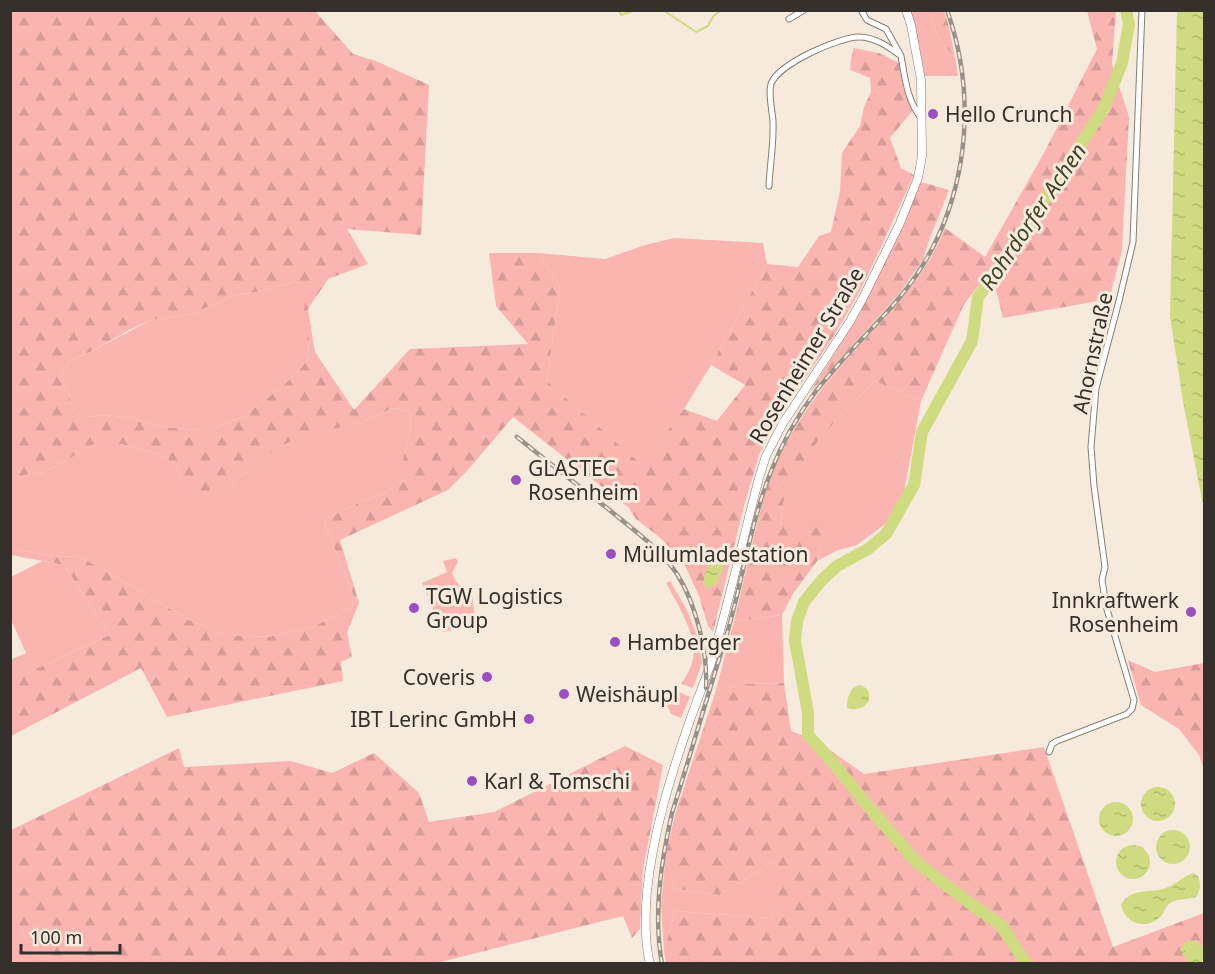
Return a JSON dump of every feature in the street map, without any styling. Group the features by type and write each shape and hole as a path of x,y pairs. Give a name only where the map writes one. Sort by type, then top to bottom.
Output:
{"main road":[{"name":"Rosenheimer Straße","path":"650,963 645,929 646,902 658,822 718,639 759,478 770,448 783,423 849,323 900,223 918,178 922,156 921,80 913,33 906,10"}],"street":[{"path":"789,19 804,10"},
{"path":"861,10 867,20 886,29 901,56 909,98 922,119"},
{"name":"Ahornstraße","path":"1049,752 1052,744 1057,741 1127,714 1134,705 1129,678 1106,606 1102,580 1105,567 1091,447 1096,388 1132,242 1142,10"},
{"path":"769,186 773,129 771,85 774,78 794,61 833,43 859,37 878,42 901,56"}],"green space":[{"path":"11,11 315,11 353,54 376,61 429,85 421,235 347,229 368,264 328,279 308,309 315,352 354,410 410,349 528,344 496,306 489,253 539,253 560,287 547,381 642,465 684,409 717,421 745,385 711,365 767,264 798,267 819,236 831,232 840,191 842,153 860,126 864,107 871,92 870,78 850,70 854,48 879,53 899,63 904,90 914,109 890,138 901,168 914,175 857,296 833,337 776,422 759,455 713,632 708,626 699,596 682,559 636,519 629,508 513,417 448,490 340,540 359,603 347,632 352,657 341,662 343,681 167,717 141,668 11,736 11,680 110,635 64,565 11,555 11,549 61,557 79,556 189,620 227,635 268,637 315,626 352,606 353,594 324,522 361,502 389,491 403,478 403,459 411,427 409,411 393,408 360,423 307,435 278,447 257,466 237,478 229,491 209,501 192,498 181,479 177,466 162,455 121,444 93,444 44,472 25,475 11,485","holes":["297,281 306,288 304,311 309,359 283,386 244,416 208,431 165,427 131,418 107,415 87,417 75,413 62,375 69,361 151,320 192,314 232,296 267,290"]},
{"path":"910,11 928,11 940,41 955,57 958,76 925,76"},
{"path":"928,11 944,11 955,57 940,41"},
{"path":"1087,11 1116,11 1112,64 1129,117 1122,251 1109,299 1003,318 991,270 964,304 921,401 875,381 813,447 786,494 780,526 799,523 817,524 823,540 817,561 793,594 782,615 734,621 764,497 776,464 792,433 810,404 834,374 887,316 920,275 945,228 985,257 1045,151 1097,49"},
{"path":"921,182 949,190 923,260 898,295 808,395 860,313"},
{"path":"674,238 763,243 767,264 684,409 642,466 547,381 560,287 539,253 605,259"},
{"path":"297,281 306,287 309,359 283,386 244,416 208,431 165,427 131,418 107,415 87,417 75,413 62,375 69,361 151,320 192,314 232,296 267,290"},
{"path":"875,381 921,401 904,492 884,525 857,545 838,550 817,561 823,540 780,527 785,498 793,478 813,447"},
{"path":"393,408 409,411 411,427 403,459 403,478 389,491 361,502 324,522 353,594 352,606 315,626 268,637 227,635 189,620 79,556 61,557 11,549 10,485 25,475 44,472 93,443 121,444 162,455 177,466 181,479 229,491 237,478 257,466 278,447 308,434 360,423"},
{"path":"456,558 458,562 452,573 453,577 472,595 476,625 443,632 422,583 447,572 443,561"},
{"path":"42,561 64,565 110,635 11,680 10,660 26,653 11,620 11,577"},
{"path":"670,581 687,610 698,638 702,663 693,688 681,684 692,663 693,643 686,622 666,583"},
{"path":"782,615 784,683 740,684 716,690 734,621"},
{"path":"1128,660 1155,672 1204,663 1204,770 1199,755 1179,729 1141,705"},
{"path":"784,683 791,731 817,741 864,774 1044,747 1113,947 1204,913 1204,949 1196,940 1180,950 1189,963 666,964 664,952 675,911 771,918 784,874 775,861 719,895 675,889 666,853 675,815 716,690 740,684"},
{"path":"679,692 690,697 681,718 671,714 667,705 674,694"},
{"path":"625,746 663,765 643,870 640,929 632,938 623,916 437,963 37,964 19,925 11,929 11,830 179,748 184,767 291,761 332,773 374,753 419,793 429,822 494,812"},
{"path":"666,853 675,889 719,895 775,861 785,874 771,918 675,911 664,952 661,905"},
{"path":"19,925 37,963 11,963 10,929"}],"water":[{"path":"1177,11 1204,11 1204,510 1184,407 1170,317"},
{"path":"724,547 727,551 724,566 716,585 708,589 703,583 707,568 713,563 713,553"},
{"path":"859,685 868,691 868,701 861,708 847,708 851,691"},
{"path":"1158,787 1170,792 1175,804 1170,816 1158,821 1146,816 1141,804 1146,792"},
{"path":"1116,802 1128,807 1133,819 1128,831 1116,836 1104,831 1099,819 1104,807"},
{"path":"1173,830 1185,835 1190,847 1185,859 1173,864 1161,859 1156,847 1161,835"},
{"path":"1133,845 1145,850 1150,862 1145,874 1133,879 1121,874 1116,862 1121,850"},
{"path":"1193,873 1198,876 1200,884 1196,897 1172,902 1155,921 1137,923 1123,912 1121,905 1130,896 1167,888"},
{"path":"1196,940 1204,949 1204,963 1189,963 1180,950 1185,942"}],"waterway":[{"path":"619,10 621,15 636,10"},
{"path":"663,10 696,32 708,26 715,14 723,10"},
{"name":"Rohrdorfer Achen","path":"1026,964 1002,926 916,862 808,735 808,713 795,641 797,621 804,602 821,581 837,566 868,549 886,534 914,485 922,432 972,341 978,297 1001,266 1103,110 1122,63 1129,24 1126,10"}],"railway":[{"path":"662,964 658,907 672,813 727,634 753,527 770,474 802,410 836,367 900,297 922,266 940,232 953,197 961,160 964,122 963,85 957,47 947,10"},
{"path":"517,437 635,531 670,564 684,586 695,614 703,644 706,688"}],"place":[{"name":"Hello Crunch","path":"933,114"},
{"name":"GLASTEC Rosenheim","path":"516,480"},
{"name":"Müllumladestation","path":"611,554"},
{"name":"TGW Logistics Group","path":"414,608"},
{"name":"Innkraftwerk Rosenheim","path":"1191,612"},
{"name":"Hamberger","path":"615,642"},
{"name":"Coveris","path":"487,677"},
{"name":"Weishäupl","path":"564,694"},
{"name":"IBT Lerinc GmbH","path":"529,719"},
{"name":"Karl & Tomschi","path":"472,781"}]}
